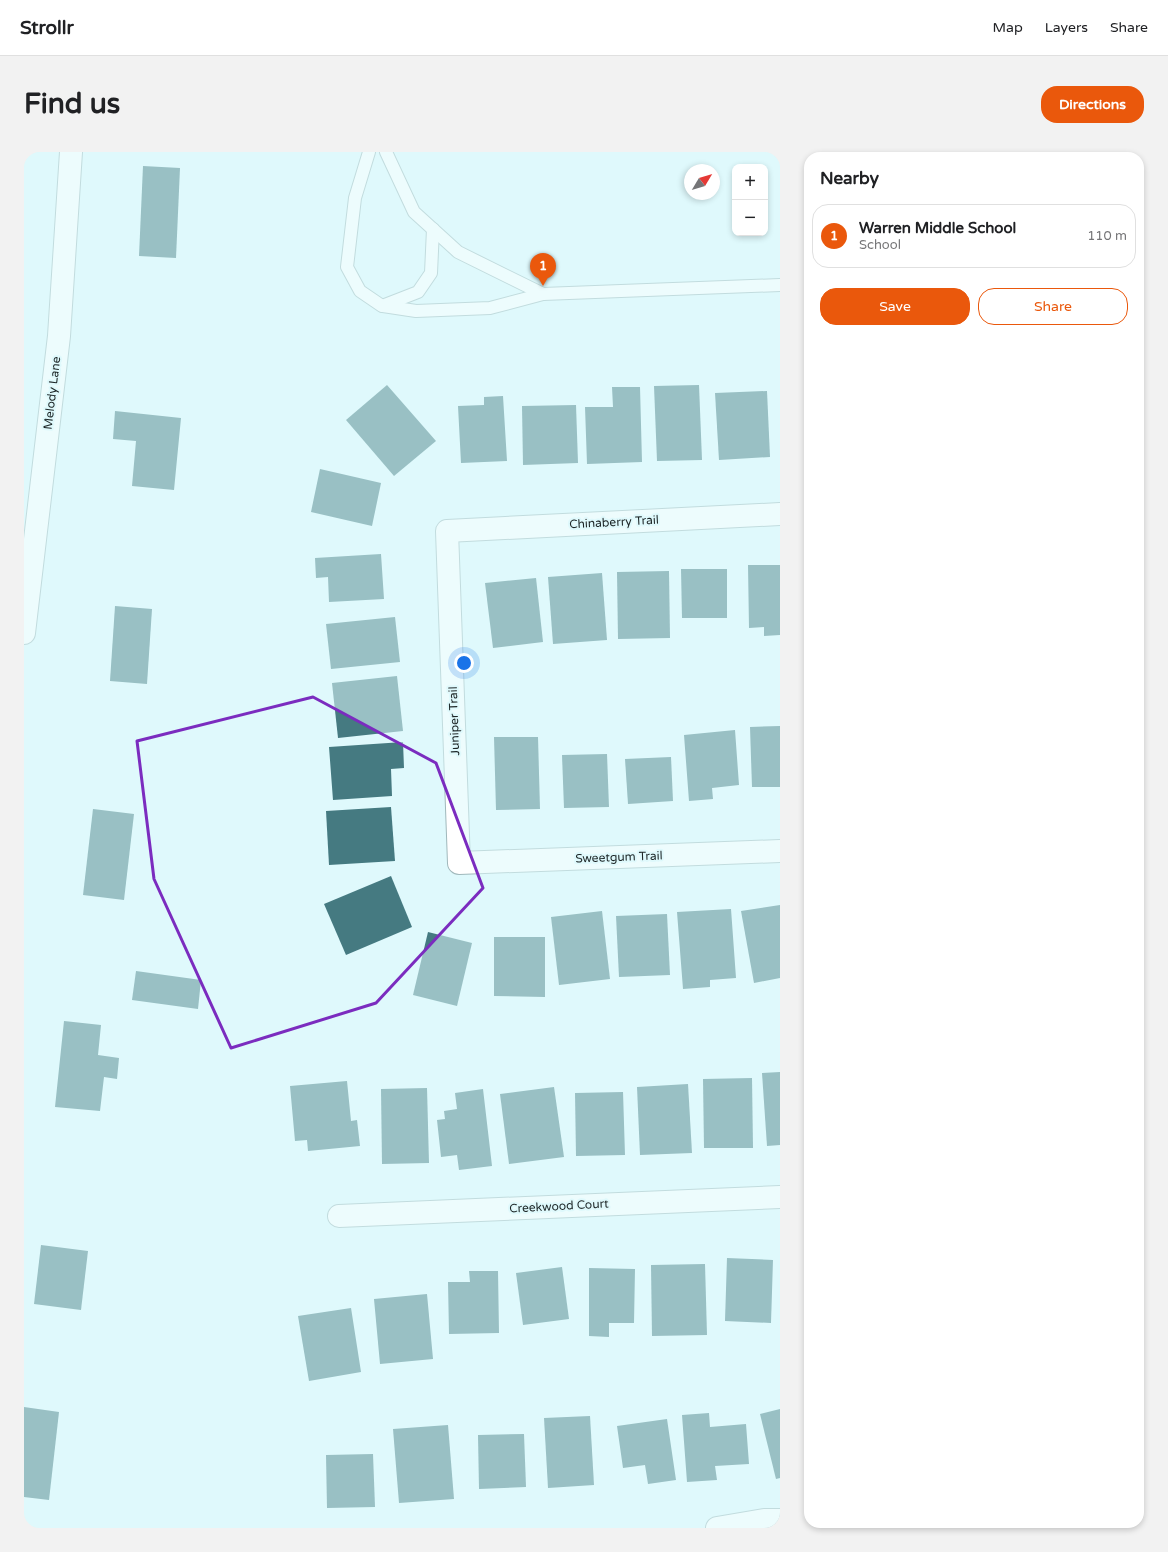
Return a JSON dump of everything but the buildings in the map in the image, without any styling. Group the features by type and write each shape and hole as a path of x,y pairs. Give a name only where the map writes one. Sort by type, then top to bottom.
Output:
{"street":[{"name":"Melody Lane","path":"24,633 59,336 71,152"},
{"name":"Chinaberry Trail","path":"447,531 780,514"},
{"name":"Juniper Trail","path":"447,531 459,863"},
{"name":"Sweetgum Trail","path":"459,863 780,851"},
{"name":"Creekwood Court","path":"339,1216 780,1197"},
{"path":"718,1528 764,1520 780,1520"}],"lane":[{"path":"369,152 355,198 348,267 360,291 382,306 416,311 490,308 543,294 780,285"},
{"path":"386,152 414,212 458,252 543,294"},
{"path":"382,306 418,292 431,273 433,229"}],"highlighted area":[{"path":"313,697 436,763 483,888 376,1003 231,1048 154,879 137,741"}],"place":[{"name":"Warren Middle School","path":"543,286"}]}
